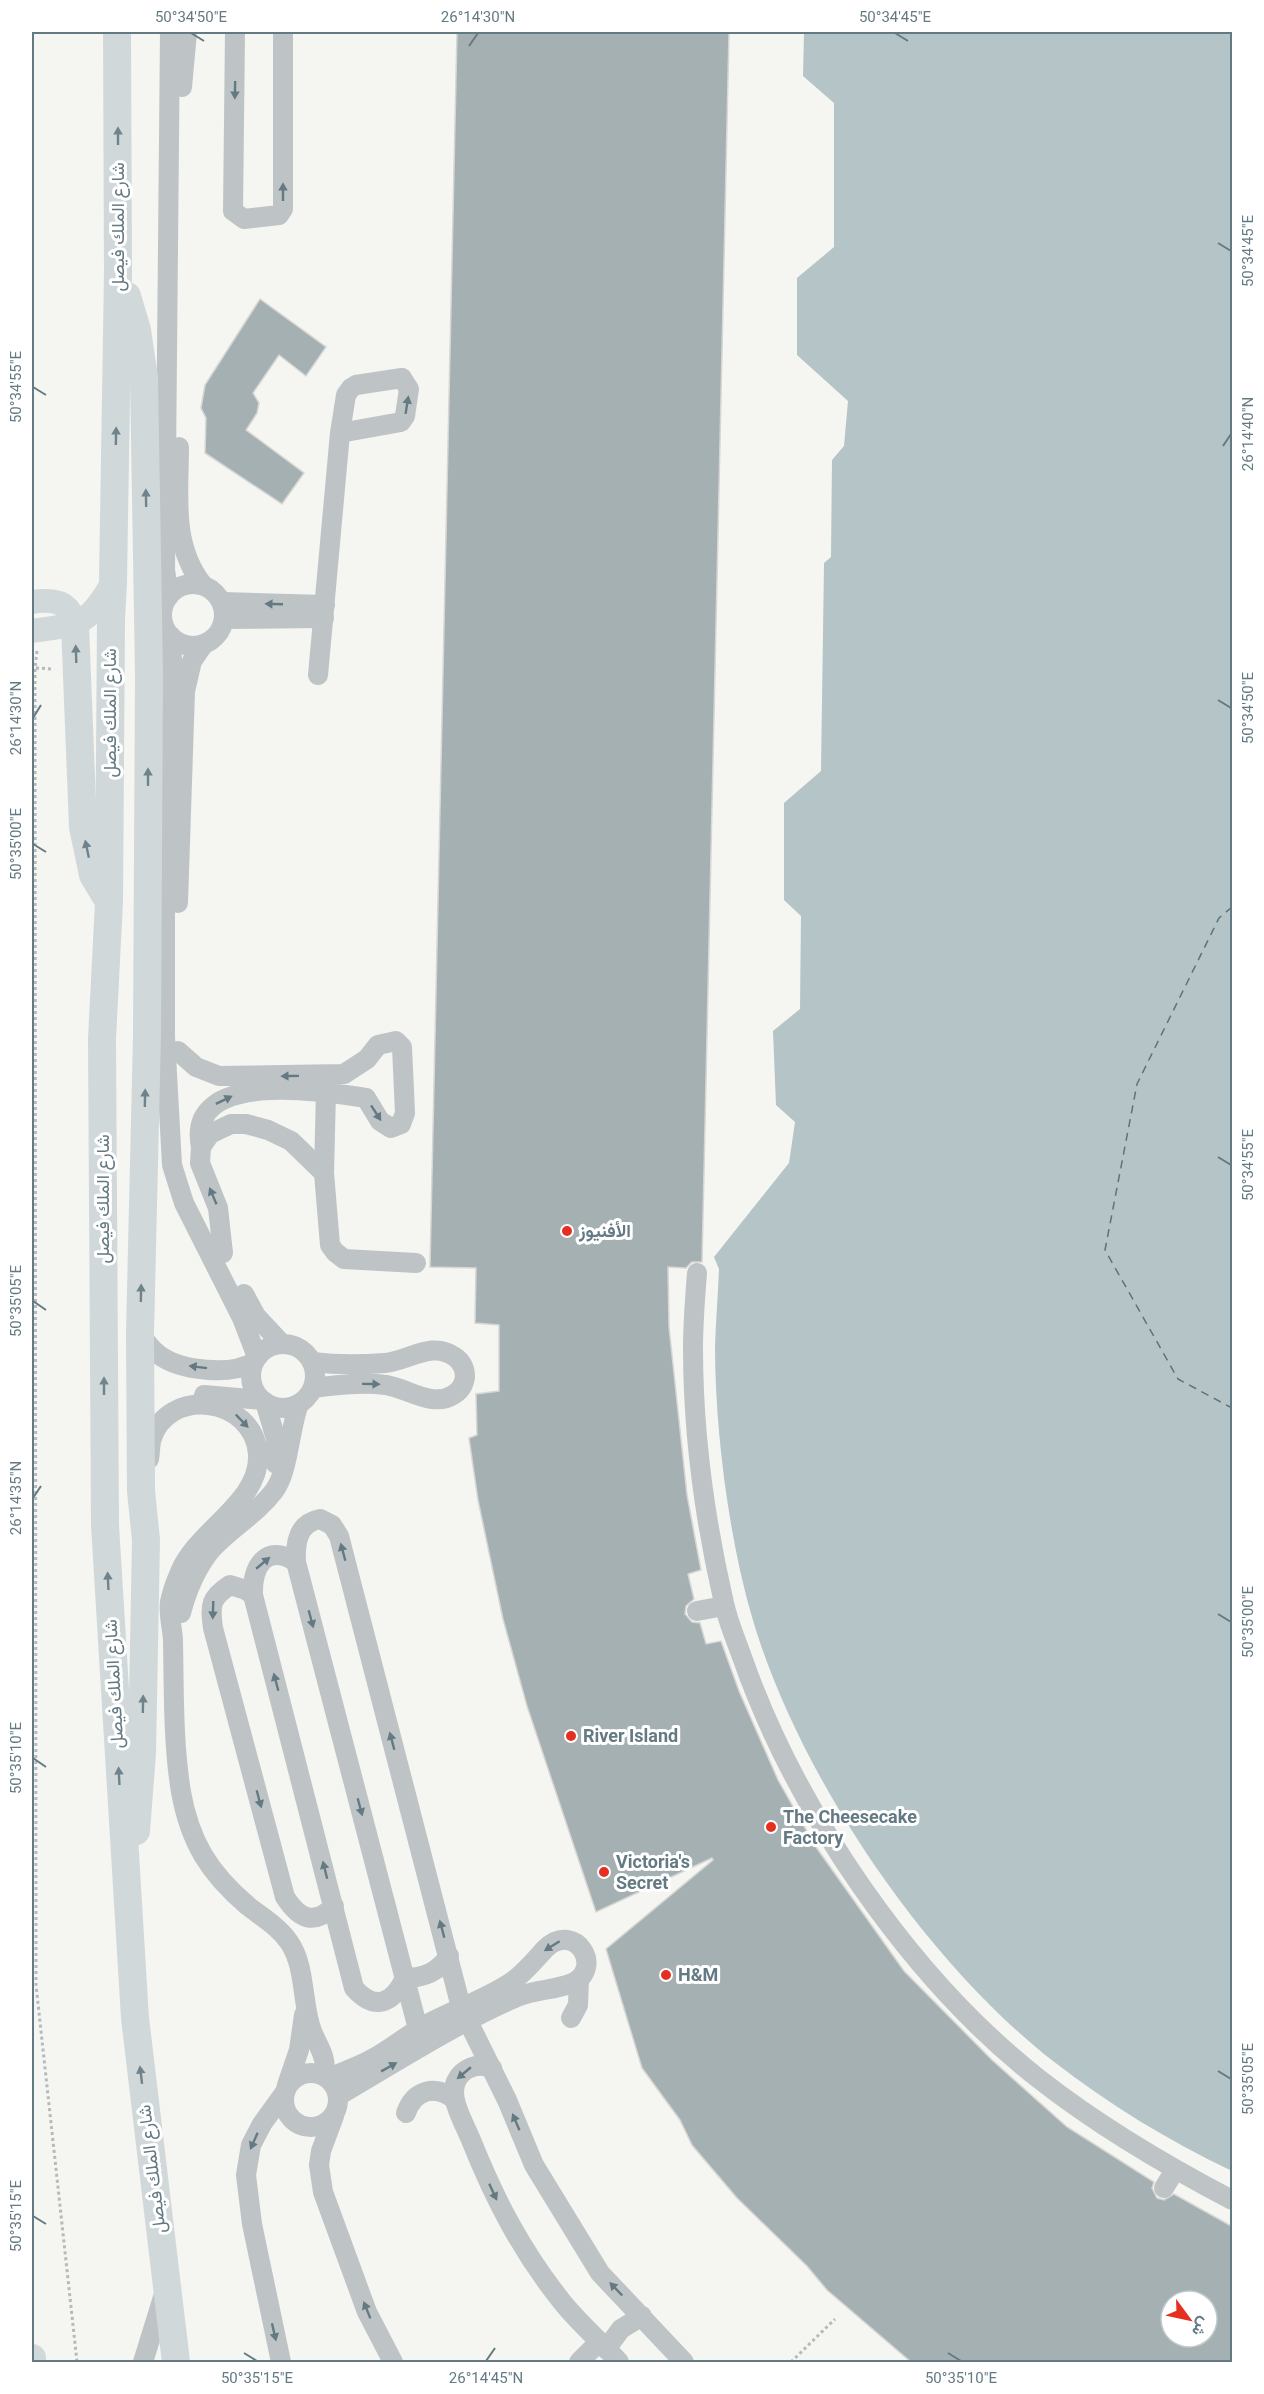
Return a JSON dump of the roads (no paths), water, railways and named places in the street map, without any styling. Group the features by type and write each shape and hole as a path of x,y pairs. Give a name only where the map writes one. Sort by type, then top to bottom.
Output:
{"highway":[{"name":"شارع الملك فيصل","path":"117,32 118,271 111,620 109,902 102,1039 105,1525 135,2018 176,2362"},
{"path":"118,271 132,310 144,378 149,674 147,1025 141,1333 141,1491 146,1540 142,1753 138,1821 126,1887"},
{"path":"75,625 82,827 93,875 109,902"}],"main road":[{"path":"36,630 75,625 88,617 96,609 113,582"},
{"path":"32,602 50,599 57,602 69,611 75,625"}],"street":[{"path":"169,596 165,570 170,32"},
{"path":"187,32 182,73 178,400 180,534 185,556 203,585"},
{"path":"236,32 233,211 244,219 279,216 283,209 283,32"},
{"path":"318,675 340,433"},
{"path":"203,645 185,645 171,636 166,629 162,612 169,596 184,585 203,585 211,589 223,611 217,635 203,645 192,661 185,691 178,868 178,1051 185,1162 195,1197 256,1316 282,1344"},
{"path":"223,611 325,611"},
{"path":"171,636 165,868 165,1037 171,1155 183,1203 242,1318 256,1360 252,1382 263,1401 277,1449 270,1489 252,1503 216,1524"},
{"path":"178,1051 196,1067 219,1076 325,1083 366,1098 380,1121 391,1128 401,1124 405,1113 402,1047 396,1041 378,1046 367,1059 325,1083 254,1091 231,1096 210,1107 203,1116 199,1137 200,1162 218,1208 223,1253"},
{"path":"325,1083 324,1173 330,1245 345,1259 416,1263"},
{"path":"201,1147 210,1134 224,1127 239,1124 258,1126 291,1141 324,1173"},
{"path":"697,1274 693,1347 696,1425 710,1530 724,1606 759,1705 806,1799 860,1883 920,1961 981,2029 1039,2079 1116,2134 1175,2170 1233,2200"},
{"path":"141,1333 146,1342 160,1356 184,1365 231,1371 256,1360 264,1350 282,1344 299,1348 312,1362 315,1379 313,1388 299,1404 290,1431 284,1471 250,1516 211,1550 196,1572 187,1592 173,1638"},
{"path":"312,1362 355,1365 404,1360 426,1351 446,1352 459,1359 463,1365 465,1381 461,1388 449,1397 432,1398 376,1384 313,1388"},
{"path":"403,1389 404,1360"},
{"path":"141,1436 154,1414 174,1400 194,1400 224,1395 263,1401 276,1407 299,1404"},
{"path":"141,1491 148,1471 151,1442 159,1426 179,1409 194,1400 232,1412 247,1425 256,1444 257,1464 251,1484 241,1498 194,1548 180,1572 170,1602 180,1780 189,1826 206,1860 222,1883 281,1932 290,1943 299,1968 310,2025 326,2064 326,2077"},
{"path":"418,2029 296,1562 296,1541 305,1524 320,1519 332,1524 339,1536 464,2015 492,2068 534,2165 600,2273 684,2362"},
{"path":"296,1562 280,1555 264,1560 254,1574 253,1595 354,1988 363,1998 374,2002 387,2001 397,1994 405,1978"},
{"path":"253,1595 246,1590 230,1586 218,1593 212,1601 213,1628 285,1896 296,1911 303,1916 314,1918 325,1915 334,1906"},
{"path":"697,1611 724,1606"},
{"path":"326,2077 371,2060 418,2029 464,2015 537,1991 570,1984 579,1979 585,1971 587,1960 584,1951 577,1943 567,1940 557,1941 505,1986 464,2015 338,2096"},
{"path":"405,1978 431,1973 438,1969 449,1956"},
{"path":"525,1969 537,1991"},
{"path":"571,2018 578,2005 579,1979"},
{"path":"305,1997 299,2050 284,2103 287,2113 294,2122 304,2127 315,2127 334,2116"},
{"path":"492,2068 484,2065 475,2066 461,2074 453,2088 454,2099 503,2214 530,2260 563,2304 608,2351"},
{"path":"281,2362 255,2235 246,2175 251,2145 262,2124 298,2075 316,2073 326,2077 334,2085 339,2102 321,2151 319,2165 323,2192 367,2312 393,2362"},
{"path":"406,2113 414,2097 430,2090 439,2090 454,2099"},
{"path":"1164,2188 1175,2170"},
{"path":"143,2362 166,2287"},
{"path":"579,2362 608,2351 621,2329 642,2316"}],"place":[{"name":"الأفنيوز","path":"567,1231"},
{"name":"River Island","path":"571,1736"},
{"name":"The Cheesecake Factory","path":"771,1827"},
{"name":"Victoria's Secret","path":"604,1872"},
{"name":"H&M","path":"666,1975"}]}
